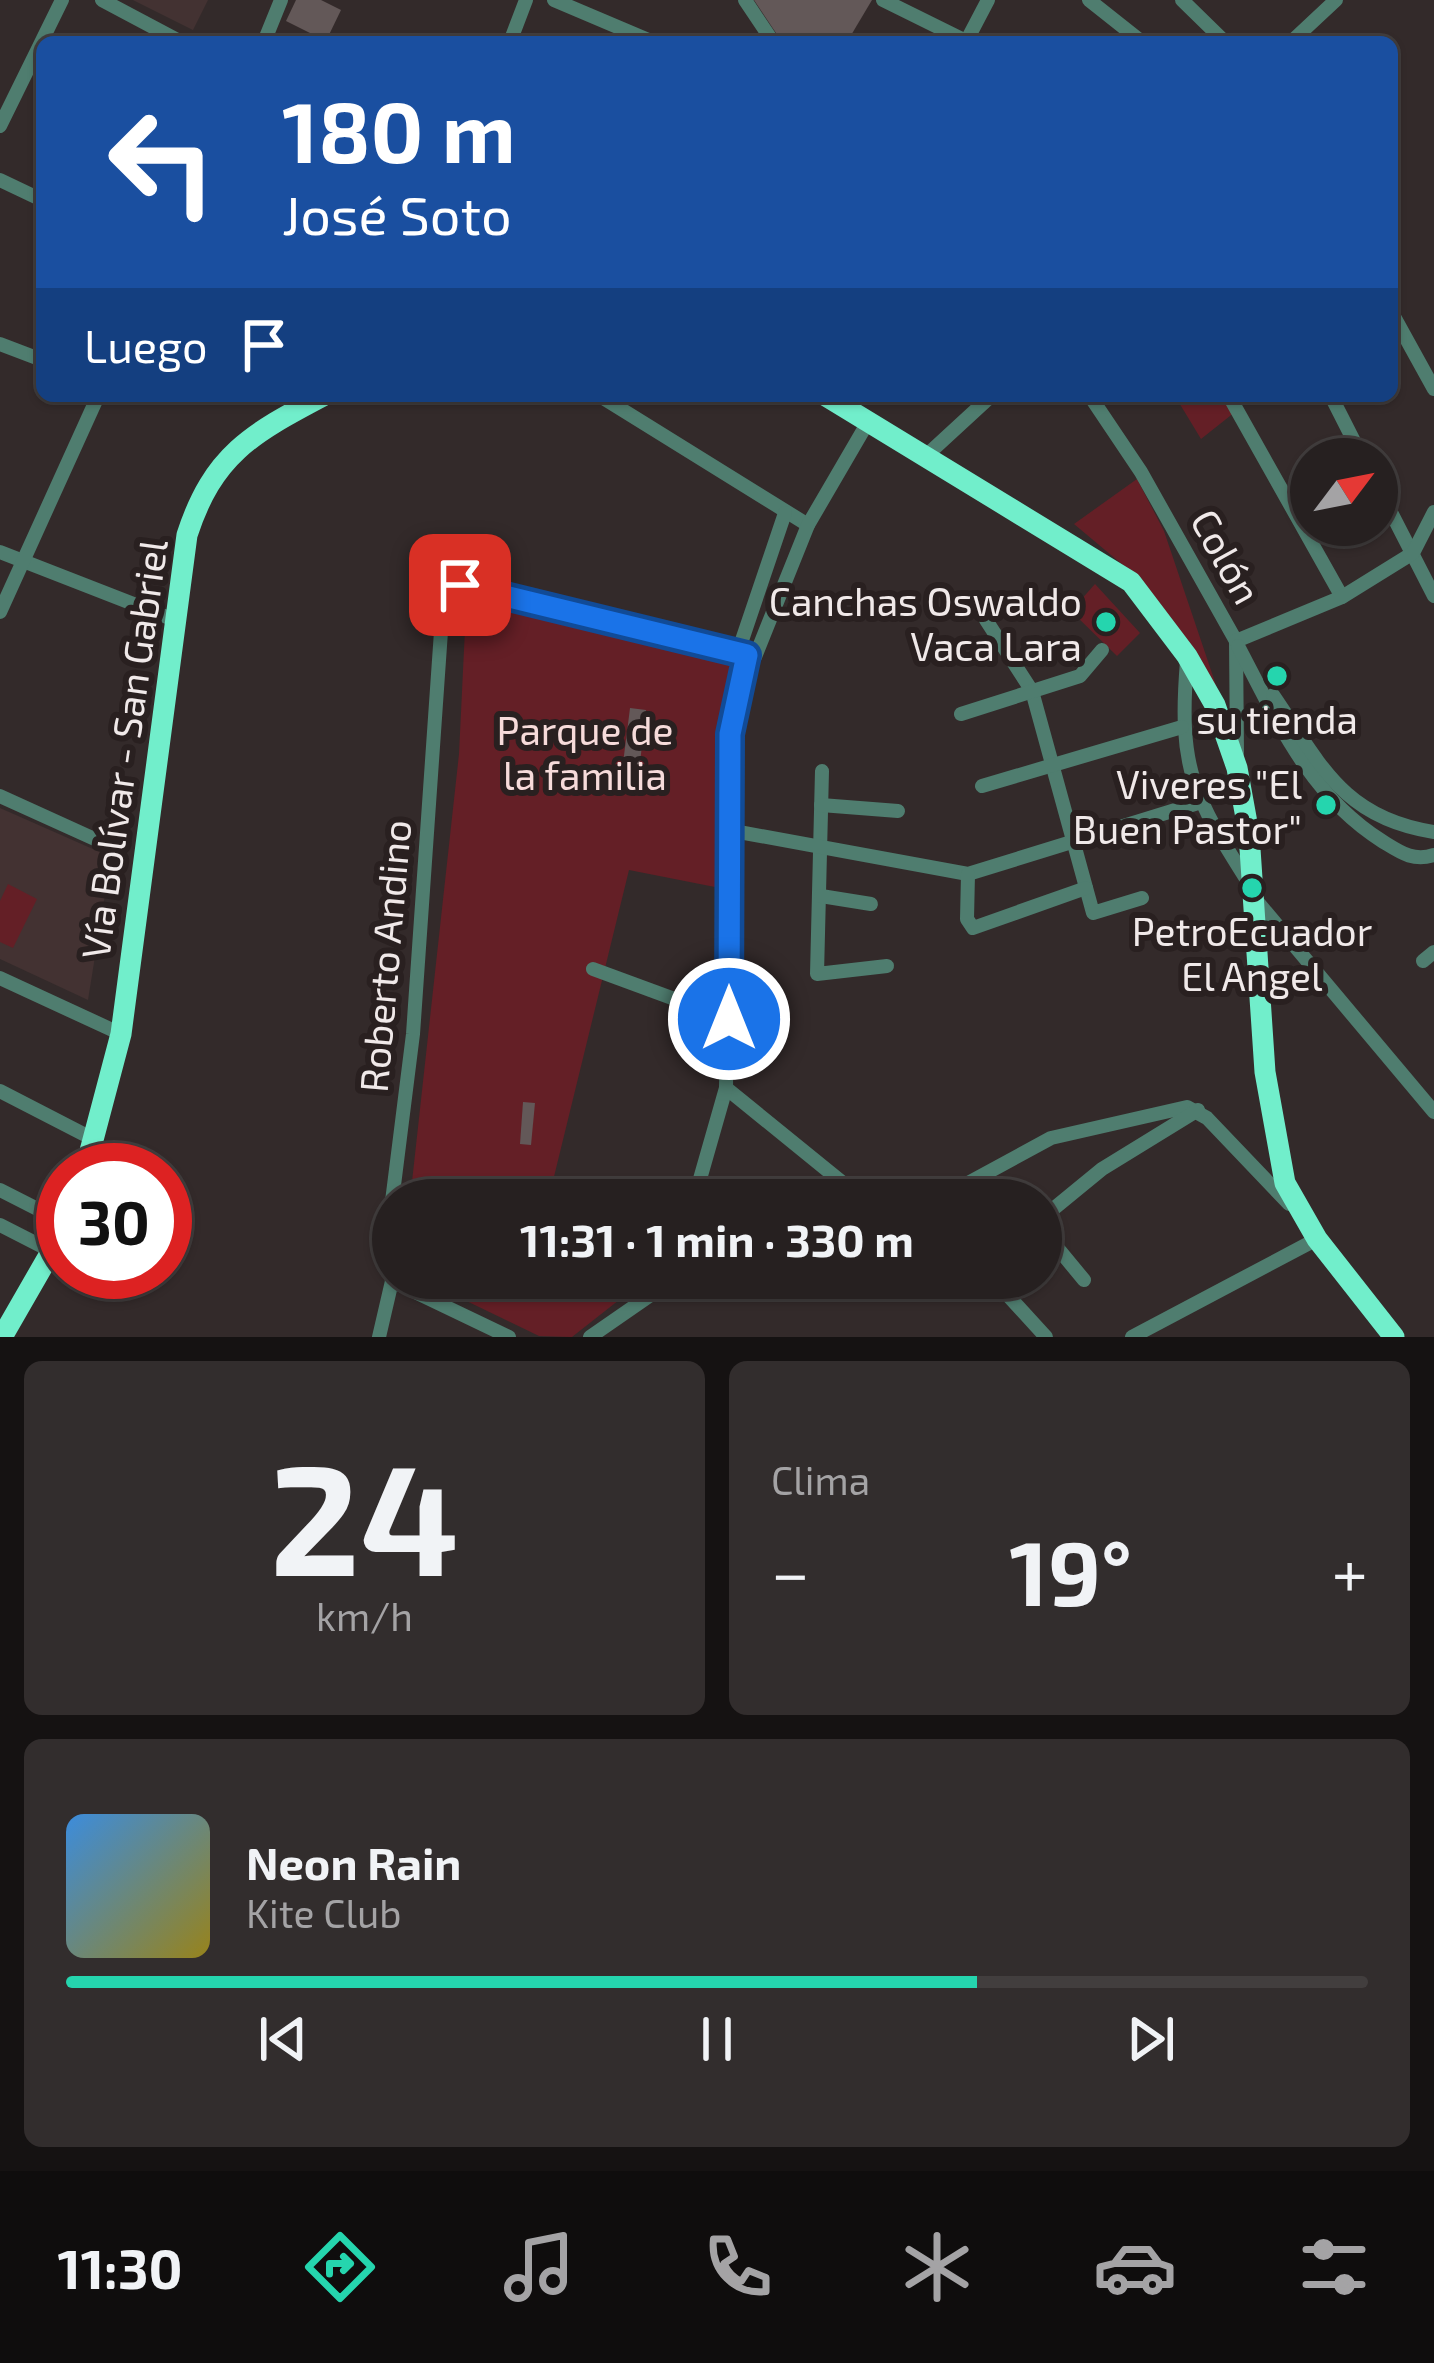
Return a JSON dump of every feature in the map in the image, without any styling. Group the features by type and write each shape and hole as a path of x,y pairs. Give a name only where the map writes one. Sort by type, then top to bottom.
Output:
{"highway":[{"name":"Vía Bolívar - San Gabriel","path":"94,1143 121,1034 172,619 196,508 223,460 240,442 312,402"},
{"path":"836,402 928,454 1131,582 1187,656 1215,705 1237,768 1249,834 1273,1133 1285,1183 1311,1230 1394,1337"},
{"path":"2,1335 36,1280"}],"street":[{"path":"44,36 62,0"},
{"path":"102,0 170,36"},
{"path":"266,36 281,0"},
{"path":"512,36 526,0"},
{"path":"554,0 639,36"},
{"path":"745,0 769,36"},
{"path":"883,0 955,36"},
{"path":"970,36 988,0"},
{"path":"1089,0 1134,36"},
{"path":"1182,0 1219,36"},
{"path":"1297,36 1336,0"},
{"path":"0,126 36,53"},
{"path":"0,180 36,197"},
{"path":"1398,324 1434,389"},
{"path":"0,344 36,358"},
{"path":"0,612 95,402"},
{"path":"609,402 808,525"},
{"path":"928,454 984,402"},
{"name":"Colón","path":"1094,402 1141,472 1236,641 1237,768"},
{"path":"1232,402 1342,598"},
{"path":"1333,402 1353,438"},
{"path":"747,655 808,525 868,422"},
{"path":"1236,641 1342,598 1413,553 1434,512"},
{"path":"700,1179 726,1088 730,734 785,513"},
{"path":"1398,525 1434,596"},
{"path":"0,552 172,619"},
{"name":"Roberto Andino","path":"395,1179 415,1012 442,617 448,595 460,585 747,655"},
{"path":"986,620 1032,691 1093,913 1142,898"},
{"path":"1236,641 1341,794 1382,822 1434,832"},
{"path":"1236,641 1304,766 1347,819 1407,856 1434,855"},
{"path":"962,713 1080,676 1102,650"},
{"path":"1187,656 1181,727 1198,803 1254,894 1434,1112"},
{"path":"982,786 1181,727"},
{"path":"822,771 817,974 886,966"},
{"path":"0,796 99,842"},
{"path":"728,830 968,874 1198,803"},
{"path":"821,805 898,812"},
{"path":"968,874 967,920 973,928 1086,889"},
{"path":"821,896 872,904"},
{"path":"592,969 729,1019"},
{"path":"0,978 121,1034"},
{"path":"726,1088 838,1179"},
{"path":"0,1091 95,1140"},
{"path":"976,1179 1051,1138 1177,1107 1198,1110 1311,1230 1132,1337"},
{"path":"1062,1204 1089,1178 1198,1110"},
{"path":"0,1190 36,1208"},
{"path":"0,1225 36,1243"},
{"path":"1062,1251 1084,1280"},
{"name":"Roberto Andino","path":"379,1337 388,1299"},
{"path":"430,1299 509,1337"},
{"path":"590,1337 643,1299"},
{"path":"1011,1299 1046,1337"}],"shaded area":[{"path":"133,0 208,0 193,30"},
{"path":"0,808 111,857 88,1000 0,959"}],"green space":[{"path":"1179,402 1227,402 1235,412 1201,439"},
{"path":"1137,479 1164,531 1217,688 1142,581 1074,524"},
{"name":"Canchas Oswaldo Vaca Lara","path":"1095,584 1140,633 1117,656 1071,611"},
{"name":"Parque de la familia","path":"478,599 736,660 725,720 720,888 629,870 553,1179 412,1179 459,754 466,608"},
{"path":"8,884 37,899 13,948 0,942 0,901"},
{"path":"462,1299 620,1299 572,1337 539,1336"}],"building":[{"path":"296,0 321,0 341,10 328,36 316,36 286,21"},
{"path":"754,0 872,0 851,36 778,36"},
{"path":"630,708 646,710 637,789 620,787"},
{"path":"523,1102 535,1103 531,1145 520,1144"}],"place":[{"name":"Canchas Oswaldo Vaca Lara","path":"1106,622"},
{"name":"su tienda","path":"1277,676"},
{"name":"Viveres \"El Buen Pastor\"","path":"1326,805"},
{"name":"PetroEcuador El Angel","path":"1252,888"}],"route":[{"path":"460,585 747,655 730,734 729,1019"}]}
